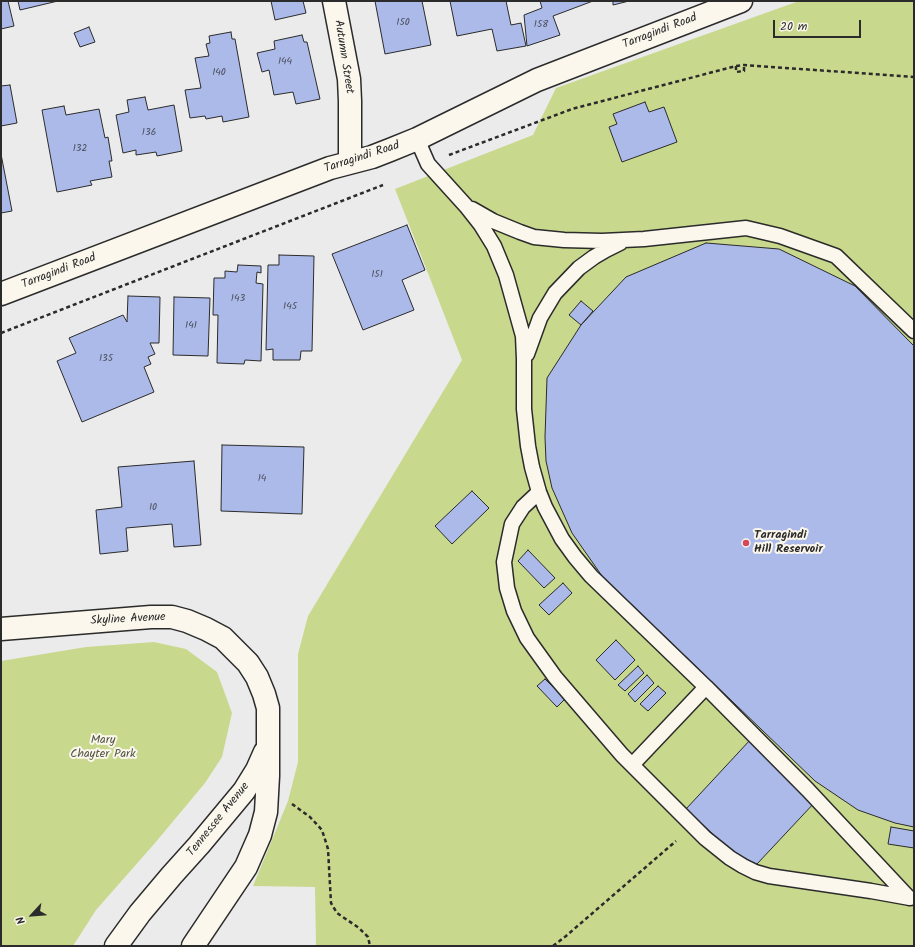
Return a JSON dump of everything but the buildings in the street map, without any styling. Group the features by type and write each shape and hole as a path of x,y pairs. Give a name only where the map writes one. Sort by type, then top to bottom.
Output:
{"street":[{"name":"Autumn Street","path":"334,1 349,79 350,162"},
{"name":"Tarragindi Road","path":"1,294 312,174 382,154 537,80 741,1"},
{"name":"Skyline Avenue","path":"1,629 151,617 172,617 187,621 206,629 223,638 238,651 257,677 268,708 269,726 267,747"},
{"name":"Tennessee Avenue","path":"116,946 140,913 244,791 257,770 267,747"},
{"name":"Tennessee Avenue","path":"193,946 246,867 260,835 266,812 267,747"}],"lane":[{"path":"416,139 428,164 482,225 494,246 506,275 523,336 524,409 527,440 532,467 539,492 552,522 583,568 706,686 808,790 911,899"},
{"path":"466,206 507,228 534,237 581,241 644,239"},
{"path":"524,370 528,350 546,305 560,287 579,268 606,250 624,242 746,228 780,236 836,256 914,331"},
{"path":"539,492 523,507 512,524 505,556 504,562 507,588 514,611 527,638 555,677 632,765 714,845 730,858 755,872 769,876 871,891 911,899"},
{"path":"632,765 706,686"}],"path":[{"path":"736,66 736,72 744,71 744,65"},
{"path":"428,164 572,109 736,66 744,65 914,77"},
{"path":"1,333 383,185"},
{"path":"288,801 297,806 310,817 322,830 328,849 330,903 337,913 360,928 368,937 370,946"},
{"path":"553,946 678,838"}],"green space":[{"path":"799,1 914,1 914,946 316,946 315,887 253,886 288,801 298,762 298,654 308,616 462,360 395,189 533,135 556,88"},
{"name":"Mary Chayter Park","path":"154,642 186,649 217,672 232,713 222,757 205,783 96,910 73,946 1,946 1,661 86,647"}],"place":[{"name":"Tarragindi Hill Reservoir","path":"746,543"}]}
